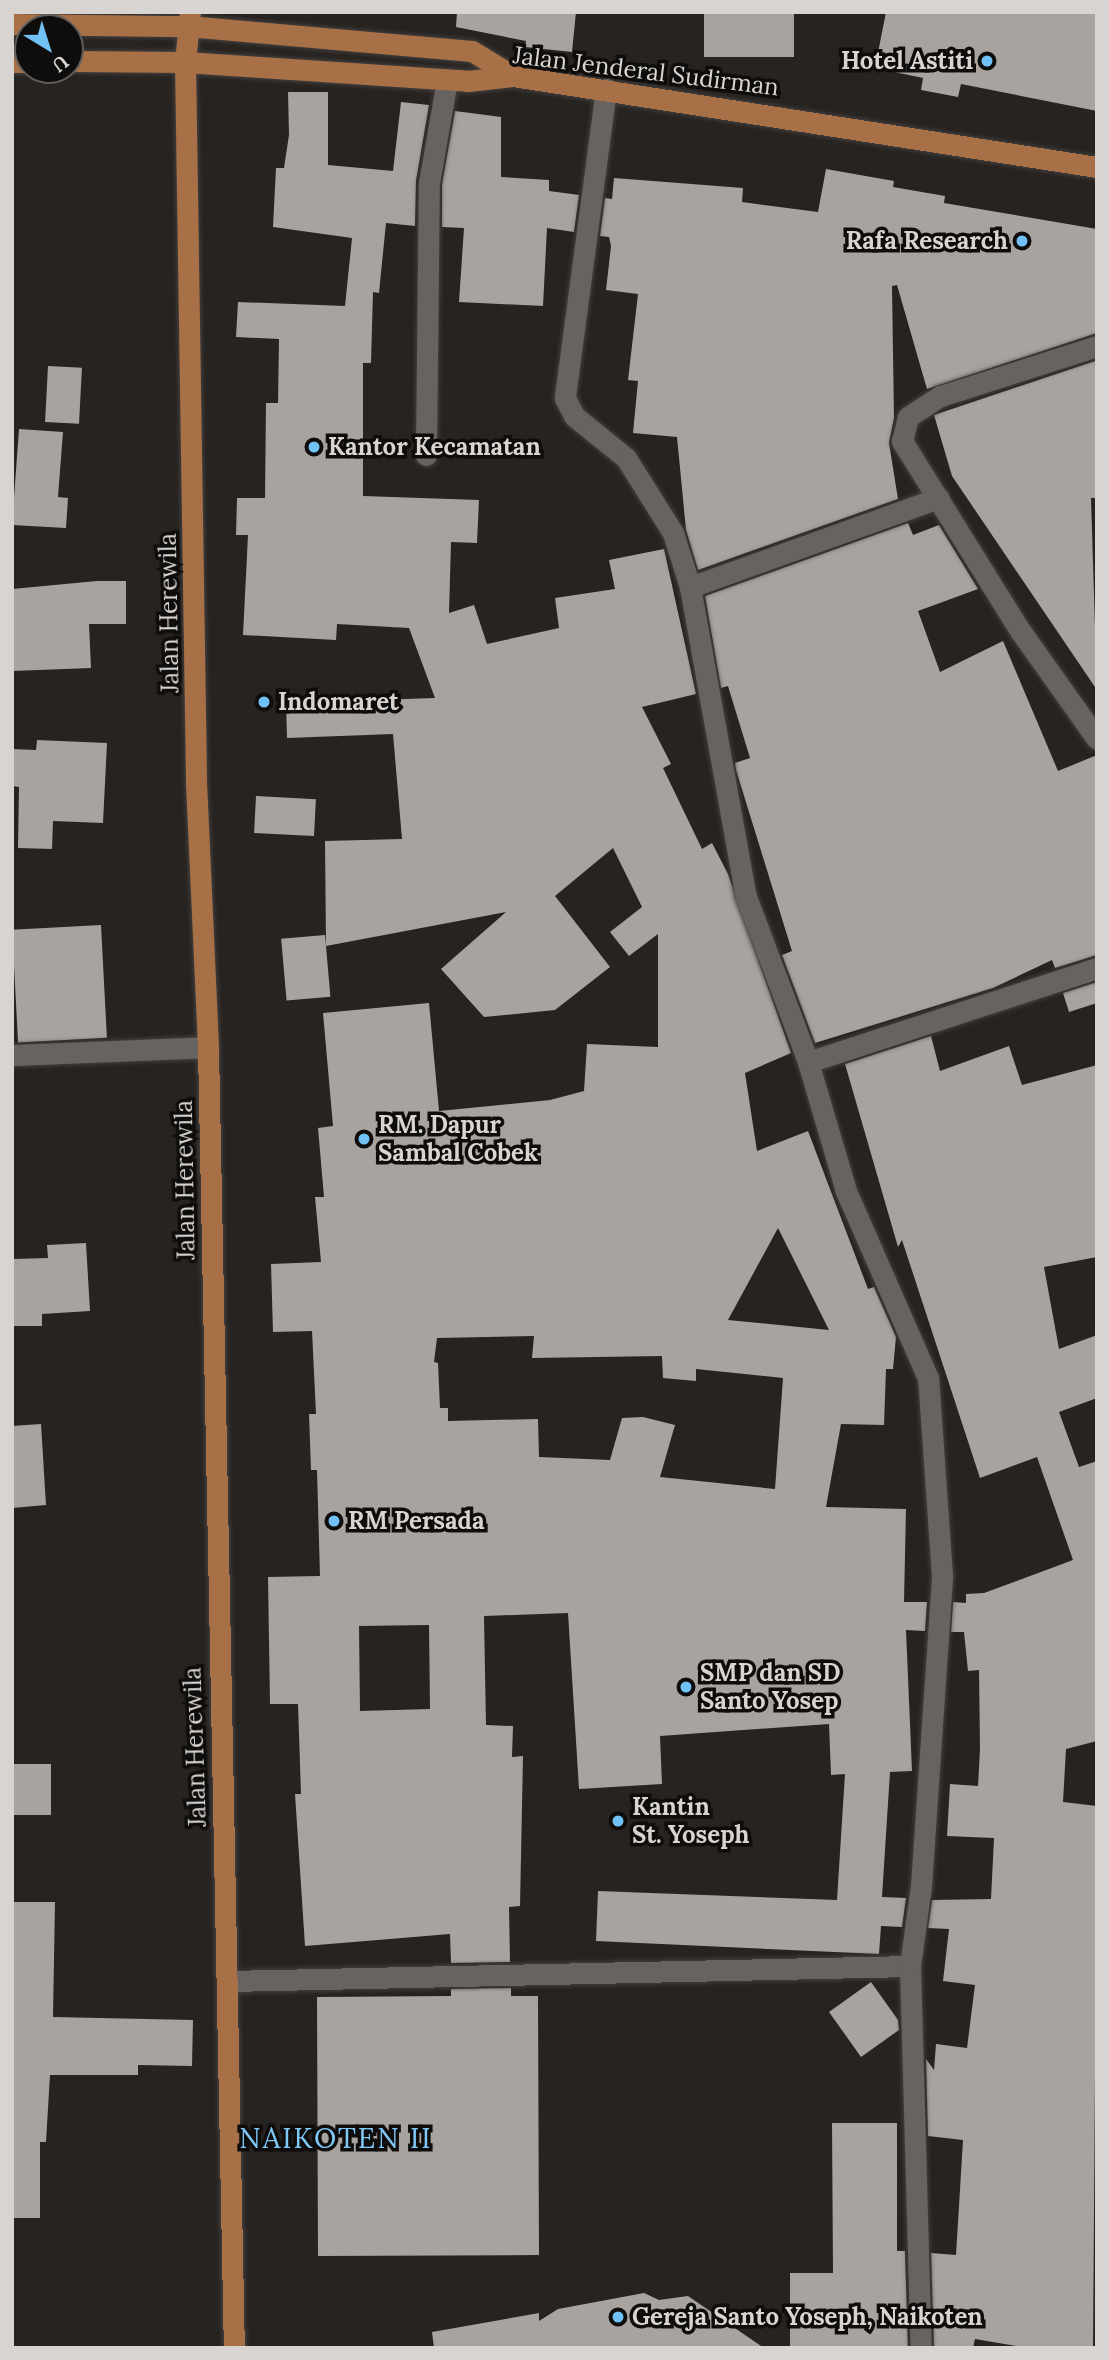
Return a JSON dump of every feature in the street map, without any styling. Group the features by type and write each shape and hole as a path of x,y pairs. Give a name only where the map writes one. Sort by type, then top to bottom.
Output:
{"main road":[{"path":"12,24 189,19 472,51 513,76"},
{"name":"Jalan Herewila","path":"189,19 185,62 195,782 208,1047 214,1519 229,1981 234,2348"},
{"name":"Jalan Jenderal Sudirman","path":"84,61 185,62 447,80 513,76 1097,167"}],"street":[{"path":"426,455 429,183 447,80"},
{"path":"607,89 565,398 575,416 626,458 657,503 690,587 745,894 808,1062 846,1191 928,1378 942,1576 921,1886 910,1966 922,2236 921,2348"},
{"path":"1097,346 940,396 908,417 902,441 1021,632 1097,739"},
{"path":"690,587 939,498"},
{"path":"808,1062 1097,968"},
{"path":"12,1055 208,1047"},
{"path":"229,1981 910,1966"}],"building":[{"path":"457,12 576,12 572,52 525,47 526,41 456,27"},
{"path":"704,12 794,12 794,57 704,57"},
{"name":"Hotel Astiti","path":"886,12 1097,12 1097,111 961,84 958,97 921,90 923,78 875,68"},
{"path":"288,92 328,92 328,165 393,171 401,102 429,105 416,181 415,226 386,223 379,293 373,292 371,363 363,363 363,496 479,500 477,543 451,542 449,613 474,605 487,644 559,628 555,598 615,589 609,560 664,549 696,694 642,707 671,764 663,768 702,849 712,843 728,874 791,1053 745,1073 757,1151 808,1131 868,1289 874,1287 896,1337 893,1369 886,1369 884,1425 841,1424 826,1507 906,1509 904,1602 927,1602 925,1631 906,1630 912,1771 890,1772 882,1897 906,1898 902,1927 881,1926 879,1954 596,1941 598,1891 837,1900 845,1774 831,1775 829,1724 660,1736 662,1784 579,1789 568,1613 484,1616 486,1725 513,1726 512,1757 523,1756 520,1906 509,1907 510,1962 451,1963 450,1934 305,1946 295,1794 301,1794 298,1704 270,1704 268,1577 320,1576 317,1470 311,1470 309,1414 316,1414 312,1331 273,1332 271,1264 321,1262 315,1197 324,1197 318,1128 333,1126 323,1013 429,1003 439,1111 550,1100 584,1091 587,1044 658,1047 658,934 629,956 610,932 642,907 613,848 555,896 610,967 555,1010 484,1017 441,969 506,912 326,946 325,841 402,839 393,734 287,738 286,703 435,698 409,628 337,624 336,640 243,635 248,535 236,535 237,498 265,498 266,403 278,403 279,339 236,337 238,302 345,306 352,238 273,227 276,168 284,168 289,135","holes":["778,1228 829,1330 728,1320","534,1336 532,1358 662,1356 663,1378 696,1381 696,1369 783,1378 775,1489 660,1477 675,1425 643,1417 622,1418 610,1460 539,1457 538,1419 448,1421 448,1408 440,1408 438,1363 434,1362 437,1338","429,1625 430,1709 360,1711 359,1626"]},
{"path":"455,111 501,117 501,177 549,180 549,191 579,195 574,232 547,228 543,306 459,302 464,228 442,227 442,184"},
{"path":"826,169 894,181 893,187 945,196 944,203 1097,229 1097,333 927,389 897,285 892,286 894,418 889,443 898,499 698,570 686,530 677,437 633,433 638,381 628,380 638,294 606,290 611,246 609,237 600,236 605,198 612,199 614,178 743,188 742,202 818,212"},
{"path":"1095,361 1097,498 1091,498 1097,690 952,476 934,415"},
{"path":"48,366 82,368 79,424 45,422"},
{"path":"19,429 63,432 58,497 68,498 66,528 12,525"},
{"path":"908,523 913,535 939,525 978,589 918,611 940,672 1003,641 1058,771 1097,755 1097,955 1055,968 1052,960 993,988 815,1043 782,955 792,951 736,770 735,763 750,758 728,686 721,688 705,596"},
{"path":"126,581 126,624 89,624 91,668 12,671 12,589"},
{"path":"37,740 107,743 103,823 53,821 52,849 18,848 19,787 12,786 12,749 36,750"},
{"path":"256,796 316,799 314,836 254,833"},
{"path":"101,925 107,1038 18,1043 12,930"},
{"path":"325,935 330,997 287,1001 281,939"},
{"path":"1097,982 1097,1003 1069,1012 1063,993"},
{"path":"931,1036 940,1071 1009,1046 1022,1085 1097,1065 1097,1257 1044,1267 1059,1349 1097,1335 1097,1398 1059,1412 1079,1467 1097,1461 1097,1741 1066,1749 1063,1802 1097,1806 1093,2348 1028,2348 975,2339 973,2348 934,2348 931,2253 956,2255 963,2140 928,2136 926,2059 934,2070 936,2044 967,2048 975,1985 943,1981 949,1929 928,1928 932,1900 991,1899 994,1838 947,1836 950,1784 978,1786 980,1749 979,1670 968,1671 964,1632 951,1632 953,1602 966,1603 966,1594 984,1593 1073,1560 1037,1457 980,1478 902,1240 898,1247 845,1064"},
{"path":"86,1243 90,1311 42,1314 42,1326 12,1326 12,1259 48,1258 47,1245"},
{"path":"41,1424 46,1505 12,1508 12,1426"},
{"path":"12,1764 51,1764 51,1815 12,1815"},
{"path":"12,1902 55,1902 53,2017 193,2020 192,2066 138,2065 138,2075 50,2075 46,2142 40,2142 40,2218 12,2218"},
{"path":"871,1982 898,2020 899,2030 861,2057 829,2012"},
{"path":"511,1988 511,1996 538,1996 539,2255 318,2256 317,1997 451,1996 451,1989"},
{"path":"832,2123 897,2123 897,2251 905,2251 908,2348 790,2348 790,2273 833,2273"},
{"name":"Gereja Santo Yoseph, Naikoten","path":"644,2293 659,2300 688,2296 764,2348 434,2348 432,2332 539,2313 539,2321 558,2309"}],"place":[{"name":"Hotel Astiti","path":"987,61"},
{"name":"Rafa Research","path":"1022,241"},
{"name":"Kantor Kecamatan","path":"314,447"},
{"name":"Indomaret","path":"264,702"},
{"name":"RM. Dapur Sambal Cobek","path":"364,1139"},
{"name":"RM Persada","path":"334,1521"},
{"name":"SMP dan SD Santo Yosep","path":"686,1687"},
{"name":"Kantin St. Yoseph","path":"618,1821"},
{"name":"Gereja Santo Yoseph, Naikoten","path":"618,2317"}],"district":[{"name":"NAIKOTEN II","path":"336,2138"}]}
